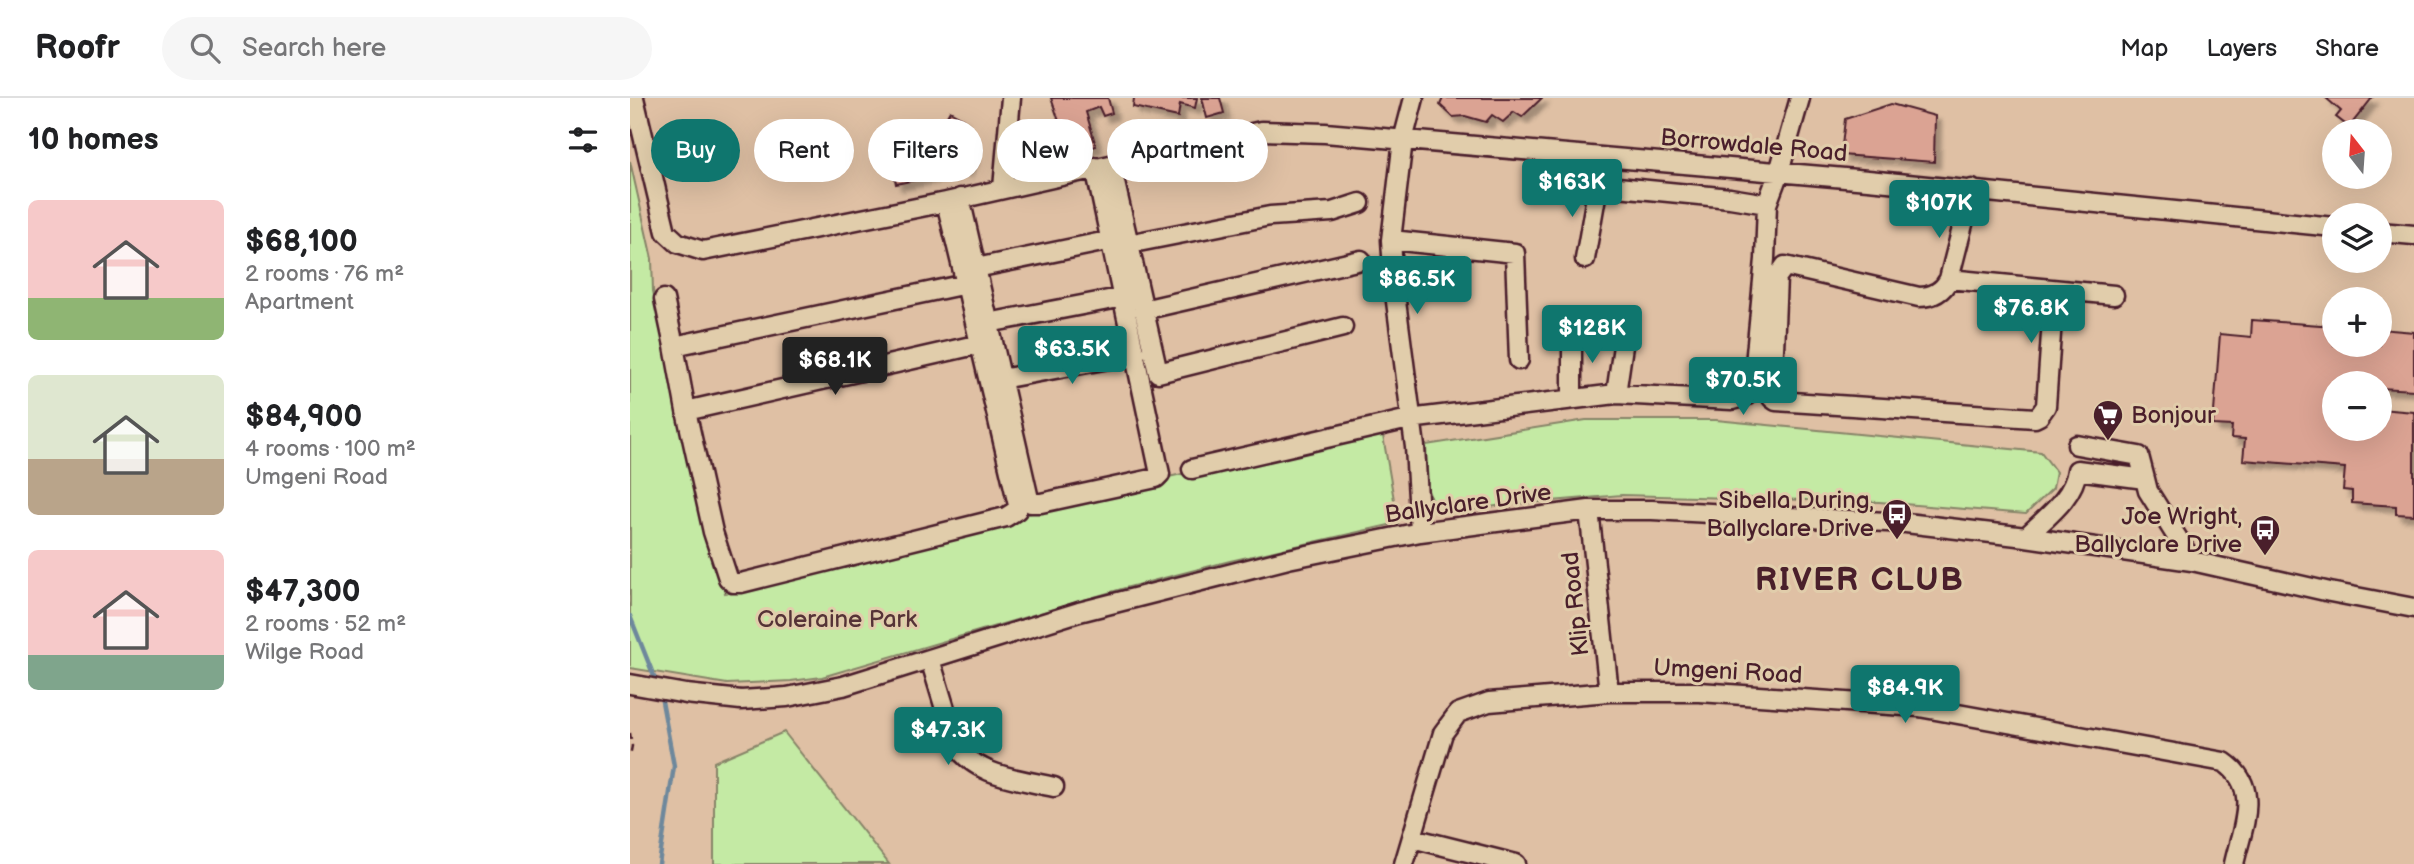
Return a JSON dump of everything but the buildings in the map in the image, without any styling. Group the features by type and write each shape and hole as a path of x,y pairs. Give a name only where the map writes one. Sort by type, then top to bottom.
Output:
{"street":[{"name":"Borrowdale Road","path":"634,98 666,232 678,243 703,251 953,200 1261,131 1403,140 1972,189 2322,226"},
{"path":"1003,188 1011,98"},
{"path":"1414,98 1403,140 1391,240 1409,419 1415,447 1420,532"},
{"path":"1192,469 1409,419 1616,394 1732,400 1746,396 1753,386 1765,259 1767,204 1800,98"},
{"path":"1103,166 1120,242 1143,310 1155,368 1159,374 1343,327"},
{"path":"1546,180 1767,204"},
{"path":"1585,259 1598,185"},
{"path":"1972,189 1949,279 1929,297 1785,267 1777,277 1772,398 1790,402 2039,416 2046,406 2054,291"},
{"path":"953,200 976,268 1031,503 1041,503 1160,475 1124,297 1120,242"},
{"path":"664,299 713,532 728,578 733,583 1006,517 1017,510 1018,505 966,284 953,200"},
{"path":"976,268 1270,216 1332,212 1360,203"},
{"path":"2392,232 2414,231"},
{"path":"1391,240 1515,253 1519,360"},
{"path":"1143,310 1361,260"},
{"path":"1949,279 2114,295"},
{"path":"674,346 966,284"},
{"path":"988,323 1124,297"},
{"path":"1572,330 1572,399"},
{"path":"1616,394 1624,339"},
{"path":"686,411 980,344"},
{"path":"1001,379 1136,354"},
{"path":"2077,445 2139,456 2148,491 2192,561"},
{"path":"2026,537 2065,498 2076,483 2077,470 2145,478"},
{"name":"Ballyclare Drive","path":"630,684 741,700 787,697 843,686 1079,612 1288,559 1420,532 1589,510 1665,511 1906,523 2026,537 2192,561 2414,608"},
{"name":"Klip Road","path":"1589,510 1609,692"},
{"name":"Ballyclare Drive","path":"2330,592 2414,618"},
{"path":"930,659 960,752 971,762 1002,775 1054,787"},
{"name":"Umgeni Road","path":"1412,838 1443,733 1458,713 1489,702 1609,692 1699,692 1919,707 2224,762 2234,768 2245,786 2248,802 2234,864"},
{"path":"1404,864 1412,838 1516,864"}],"path":[{"path":"630,733 630,756"}],"green space":[{"name":"Coleraine Park","path":"630,161 652,259 653,291 725,593 1173,476 1382,430 1398,523 1125,588 822,677 727,684 630,668"},
{"path":"1586,420 1716,420 2041,452 2056,472 2053,488 2026,514 1879,502 1622,495 1503,505 1455,512 1437,511 1428,491 1426,445"},
{"path":"784,732 889,864 714,864 714,762"}],"waterway":[{"path":"630,616 657,684"},
{"path":"659,864 674,766 661,696"}],"place":[{"name":"Bonjour","path":"2108,442"},
{"name":"Sibella During, Ballyclare Drive","path":"1897,541"},
{"name":"Joe Wright, Ballyclare Drive","path":"2265,557"}],"district":[{"name":"RIVER CLUB","path":"1860,579"}]}
